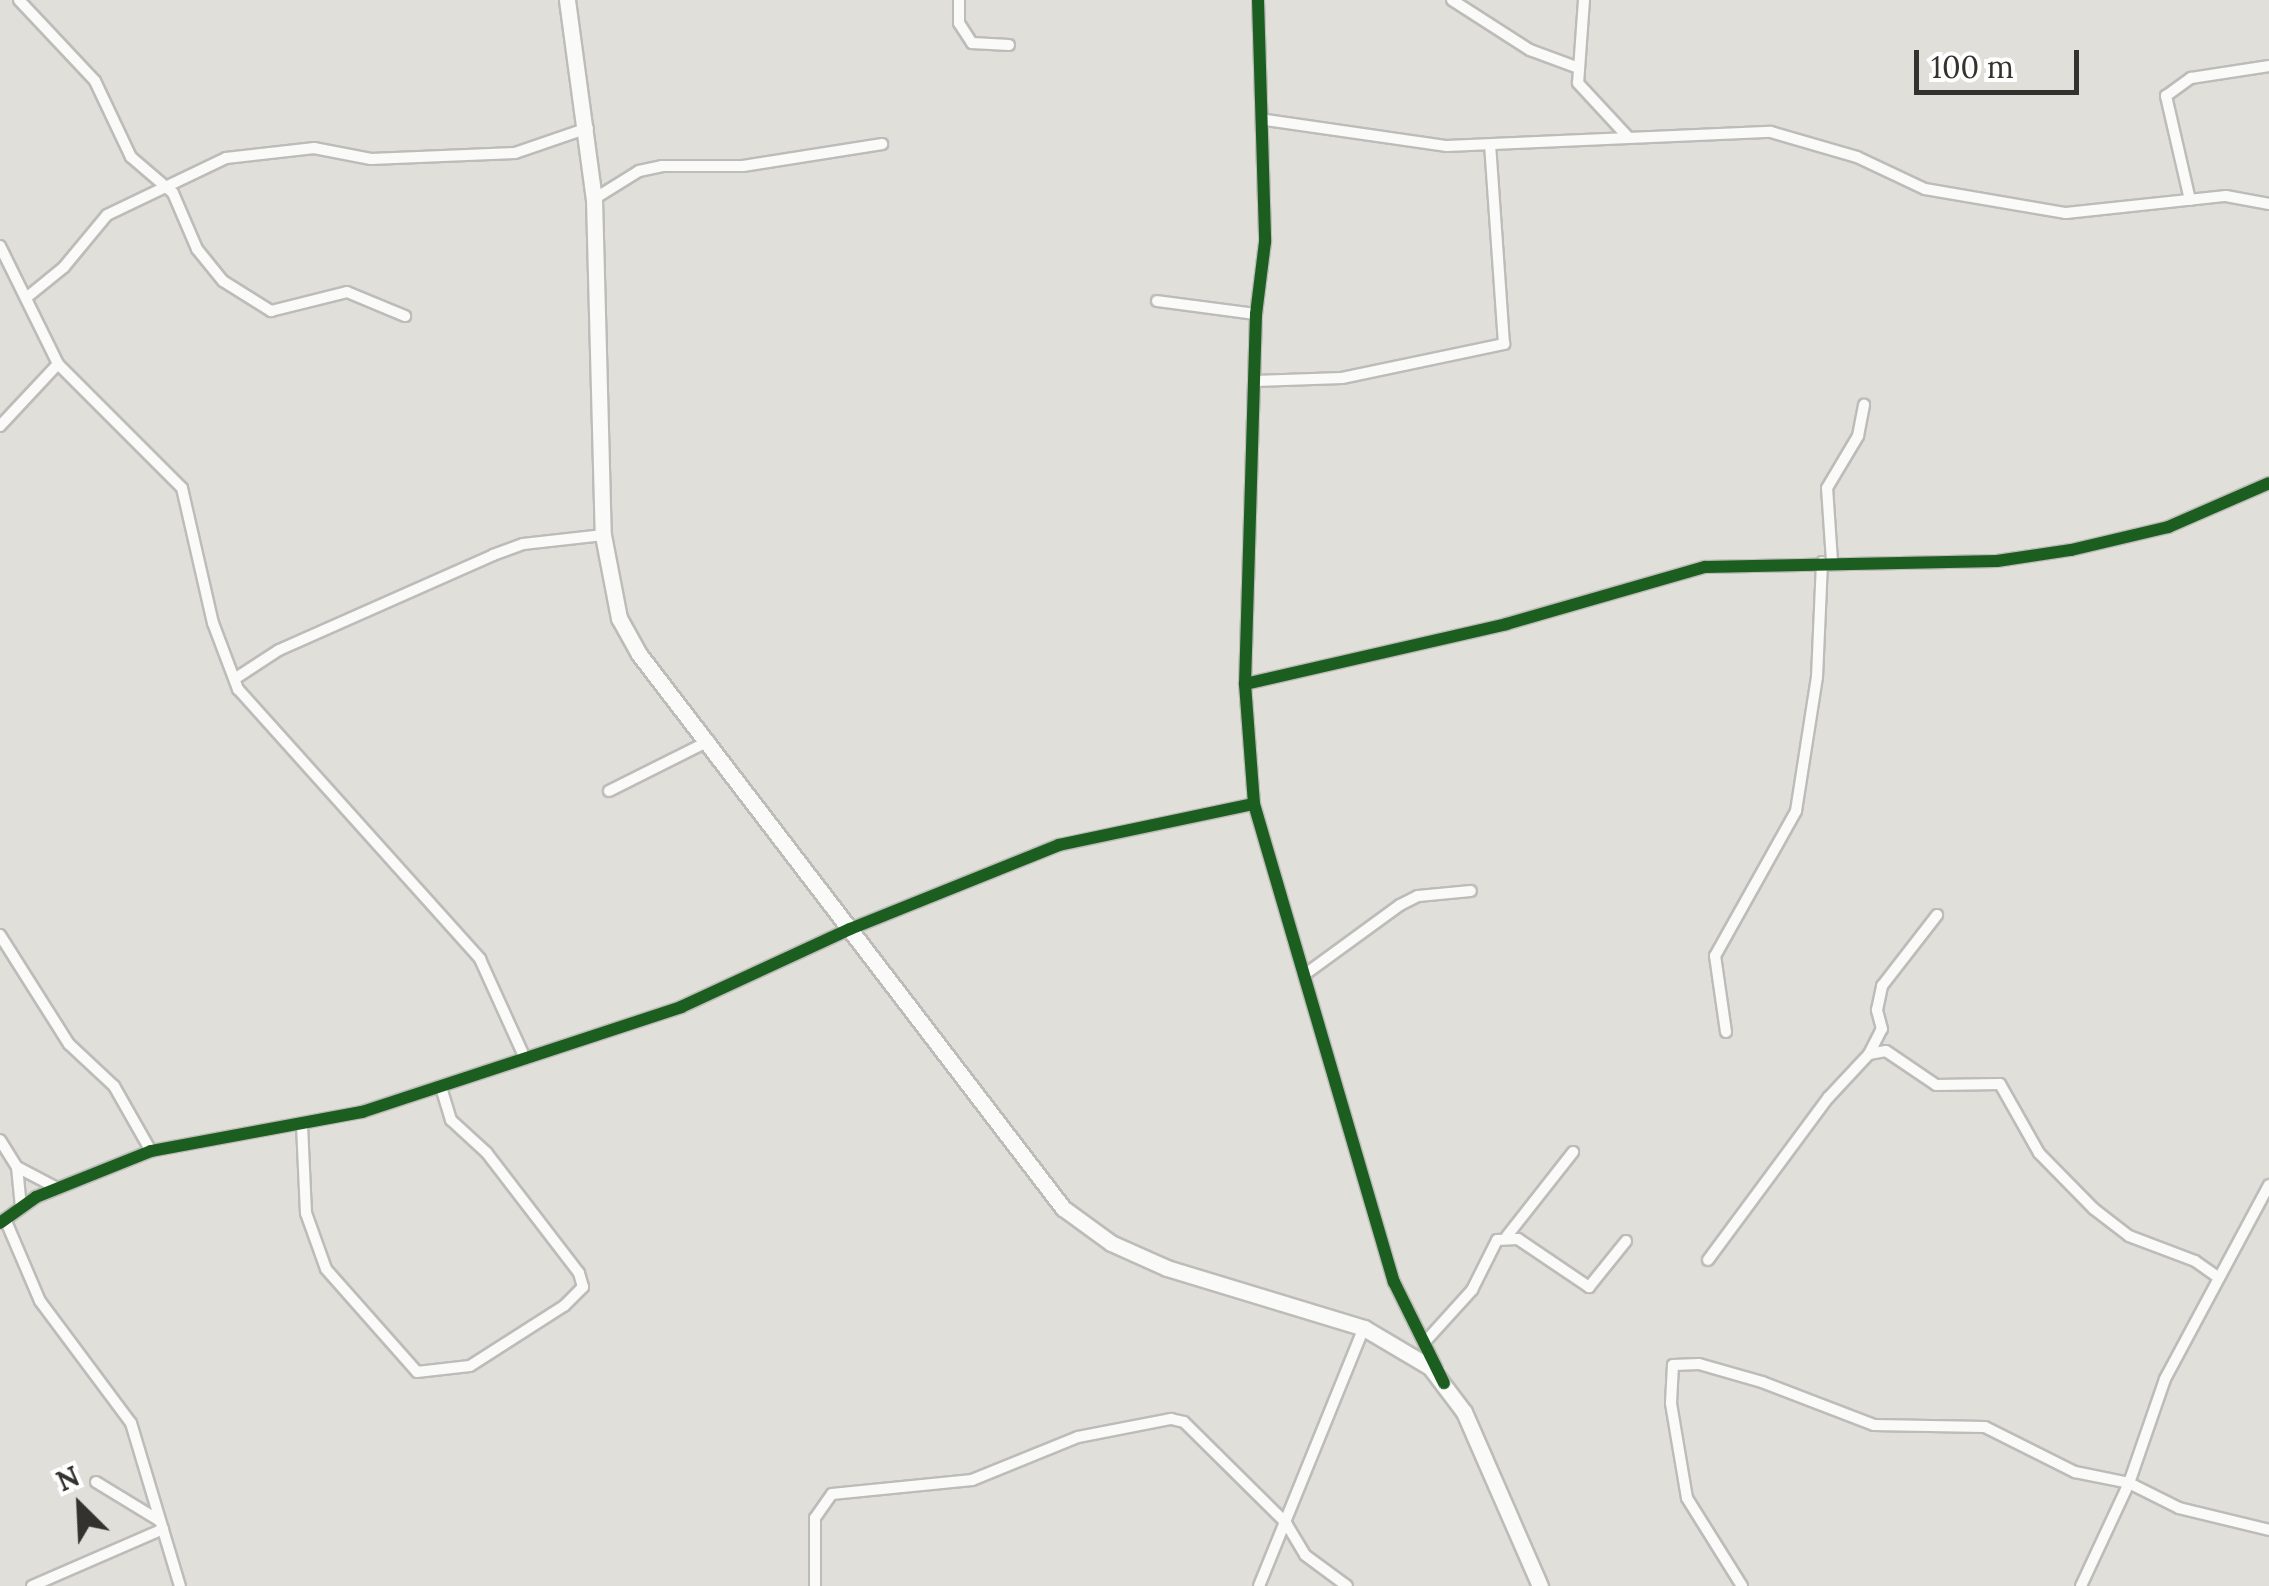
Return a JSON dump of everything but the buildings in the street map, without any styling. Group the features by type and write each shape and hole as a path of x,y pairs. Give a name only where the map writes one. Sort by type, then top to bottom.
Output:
{"main road":[{"path":"567,0 588,128 594,198 604,535 620,618 639,654 710,740 1063,1208 1111,1243 1167,1268 1364,1328 1410,1353 1444,1383 1464,1412 1540,1586"}],"street":[{"path":"19,0 96,82 131,157 184,208 207,264 254,302 284,312 348,292 405,316"},
{"path":"958,0 960,23 972,44 1009,45"},
{"path":"1258,0 1266,120 1265,242 1256,314 1244,684 1254,804 1394,1282 1444,1383"},
{"path":"1452,0 1530,50 1576,67"},
{"path":"1584,0 1576,67 1589,98 1627,136"},
{"path":"2190,200 2166,96 2191,78 2269,66"},
{"path":"1266,120 1447,146 1771,132 1857,158 1925,189 2066,213 2226,196 2269,204"},
{"path":"26,298 64,267 107,215 163,184 254,151 314,148 371,160 488,156 542,148 588,128"},
{"path":"594,198 639,171 662,166 743,166 882,144"},
{"path":"1255,381 1342,378 1504,344 1490,145"},
{"path":"0,246 58,364 182,488 214,623 243,695 480,959 526,1058"},
{"path":"1157,302 1256,314"},
{"path":"0,426 58,364"},
{"path":"1726,1032 1715,956 1796,810 1817,677 1827,562 1827,488 1858,436 1864,405"},
{"path":"1244,684 1506,624 1705,567 1996,561 2071,550 2168,527 2269,483"},
{"path":"236,678 279,650 494,555 523,544 604,535"},
{"path":"608,791 710,740"},
{"path":"180,1586 132,1423 40,1301 2,1221 57,1188 151,1150 302,1125 441,1088 681,1007 850,929 1059,845 1254,804"},
{"path":"1304,975 1400,905 1418,896 1470,891"},
{"path":"1708,1260 1828,1098 1868,1054 1882,1029 1876,1010 1882,986 1937,915"},
{"path":"0,935 69,1044 130,1110 151,1150"},
{"path":"1868,1054 1886,1050 1936,1084 2000,1084 2039,1153 2094,1209 2129,1236 2196,1261 2218,1277"},
{"path":"302,1125 306,1214 326,1269 417,1372 470,1366 564,1306 582,1287 579,1273 487,1153 451,1120 441,1088"},
{"path":"0,1140 17,1167 21,1208"},
{"path":"1424,1343 1472,1290 1491,1249 1508,1236 1572,1152"},
{"path":"17,1167 57,1188"},
{"path":"2081,1586 2129,1483 2146,1420 2269,1186"},
{"path":"1508,1236 1589,1287 1626,1241"},
{"path":"1259,1586 1364,1328"},
{"path":"1742,1586 1688,1498 1671,1403 1673,1365 1699,1364 1762,1382 1874,1424 1986,1427 2048,1462 2129,1483 2179,1508 2269,1530"},
{"path":"815,1586 815,1518 832,1494 972,1480 1052,1445 1148,1421 1184,1422 1286,1523 1305,1555 1347,1586"},
{"path":"96,1482 162,1525"},
{"path":"32,1586 162,1525"}],"cycle path":[{"path":"1258,0 1265,242 1256,314 1245,684 1254,804 1394,1282 1444,1383"},
{"path":"1245,684 1506,624 1705,567 1997,561 2071,550 2168,527 2269,483"},
{"path":"0,1223 36,1197 151,1151 362,1112 681,1007 850,929 1059,845 1254,804"}]}
